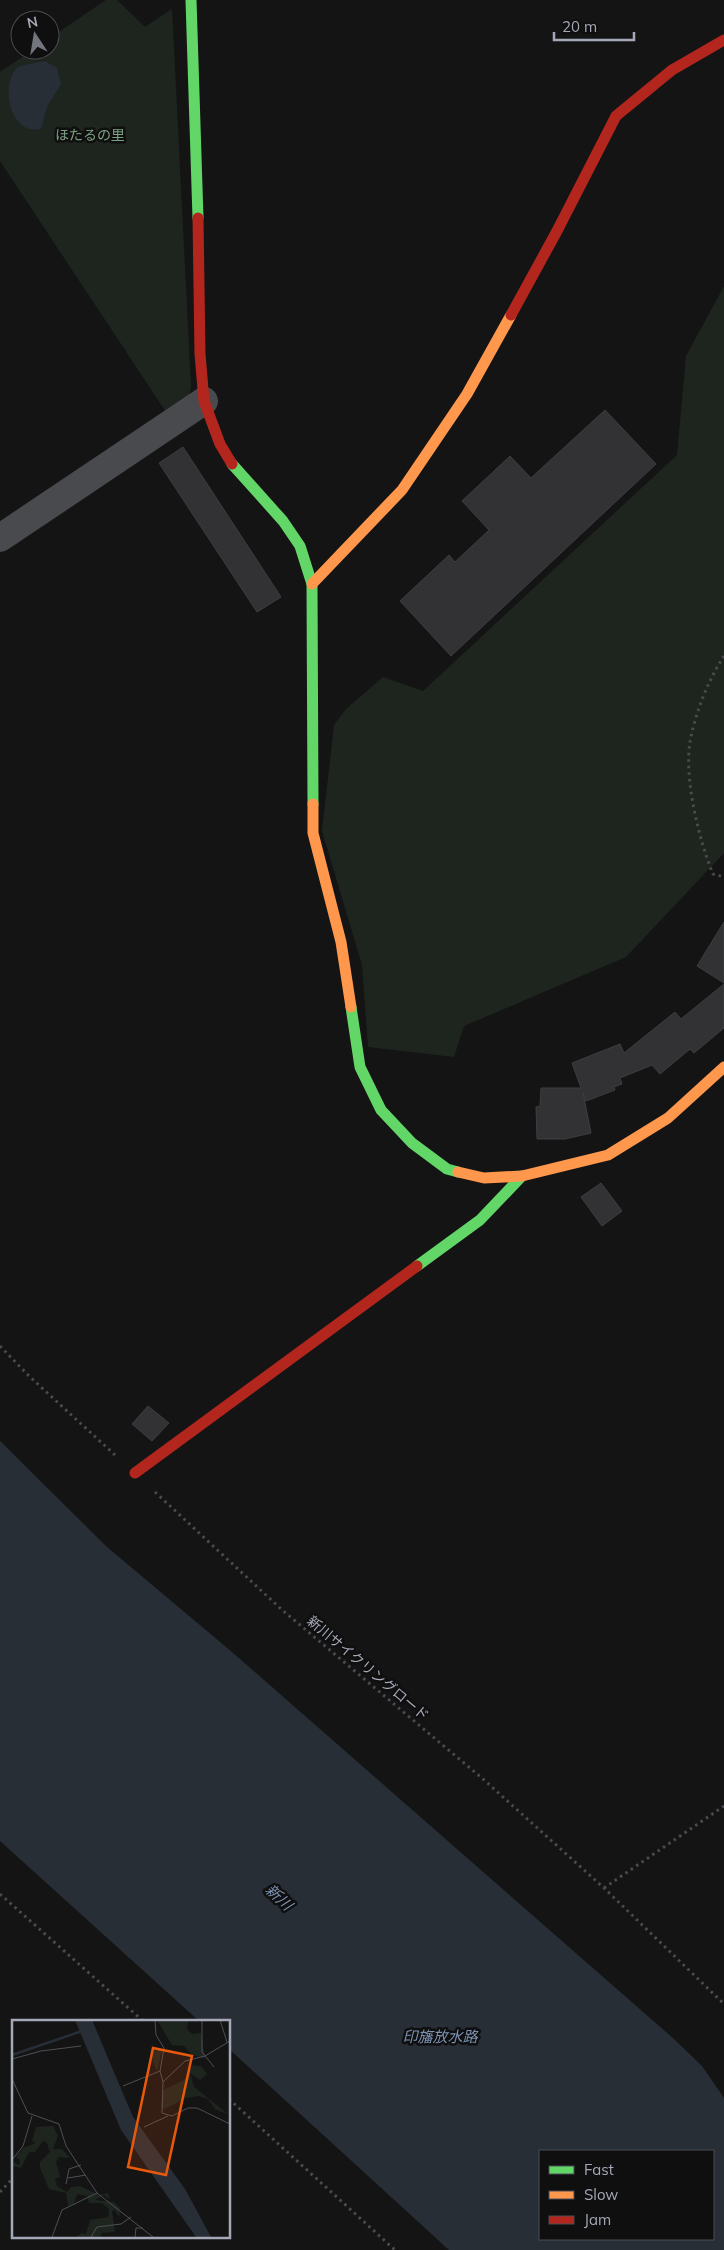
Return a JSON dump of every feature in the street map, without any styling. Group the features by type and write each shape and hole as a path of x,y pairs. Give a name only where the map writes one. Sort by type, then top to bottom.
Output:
{"street":[{"path":"191,0 197,149 200,354 204,401 220,444 235,469 282,521 300,546 312,584 313,833 340,942 360,1067 381,1110 412,1143 447,1169 484,1178 522,1176 608,1154 668,1118 724,1068"},
{"path":"312,584 402,490 467,394 557,231 616,116 672,70 724,40"},
{"path":"0,538 204,401"},
{"path":"135,1474 480,1220 522,1176"}],"path":[{"path":"724,656 699,710 690,743 689,770 705,854 713,874 724,877"},
{"name":"新川サイクリングロード","path":"0,1346 29,1376 281,1609 484,1779 604,1888 724,2004"},
{"path":"604,1888 724,1806"},
{"path":"0,1894 142,2020"},
{"path":"230,2100 395,2250"},
{"path":"0,2192 12,2179"}],"green space":[{"name":"ほたるの里","path":"106,0 117,0 145,27 172,9 191,387 188,400 168,415 0,161 0,72 18,60 60,60 60,31"},
{"path":"724,286 724,853 626,957 464,1026 454,1057 368,1047 362,965 322,831 334,725 346,709 383,677 423,691 677,455 686,356"}],"water":[{"path":"45,61 57,68 61,84 47,107 41,129 30,129 21,124 15,116 9,95 10,84 13,74 18,67"},
{"name":"印旛放水路","path":"0,1441 107,1547 232,1652 674,2039 702,2066 724,2098 724,2250 449,2250 230,2050 230,2020 198,2020 0,1841"}],"building":[{"path":"605,410 656,464 451,656 400,601 449,555 455,562 489,530 462,501 510,456 531,478"},
{"path":"183,447 281,597 257,612 159,463"},
{"path":"724,922 724,983 697,966"},
{"path":"724,984 724,1028 694,1053 690,1049 660,1074 652,1065 620,1078 622,1084 614,1087 615,1090 586,1101 583,1093 591,1133 565,1139 537,1139 536,1107 540,1106 541,1088 581,1088 572,1063 620,1044 624,1053 675,1012 681,1019"},
{"path":"601,1183 622,1211 602,1226 581,1197"},
{"path":"148,1406 169,1423 152,1441 132,1424"}],"traffic: fast":[{"path":"191,0 198,218"},
{"path":"232,464 283,521 300,546 312,584 313,804"},
{"path":"351,1007 360,1067 381,1110 412,1143 447,1169 458,1172"},
{"path":"417,1266 480,1220 522,1176"}],"traffic: slow":[{"path":"312,584 402,490 467,394 511,315"},
{"path":"313,804 313,833 341,942 351,1007"},
{"path":"458,1172 484,1178 522,1176 608,1155 668,1118 724,1067"}],"traffic: jam":[{"path":"511,315 616,116 672,70 724,40"},
{"path":"198,218 200,354 204,401 220,444 232,464"},
{"path":"135,1473 417,1266"}],"water label":[{"name":"新川","path":"279,1897"}]}
